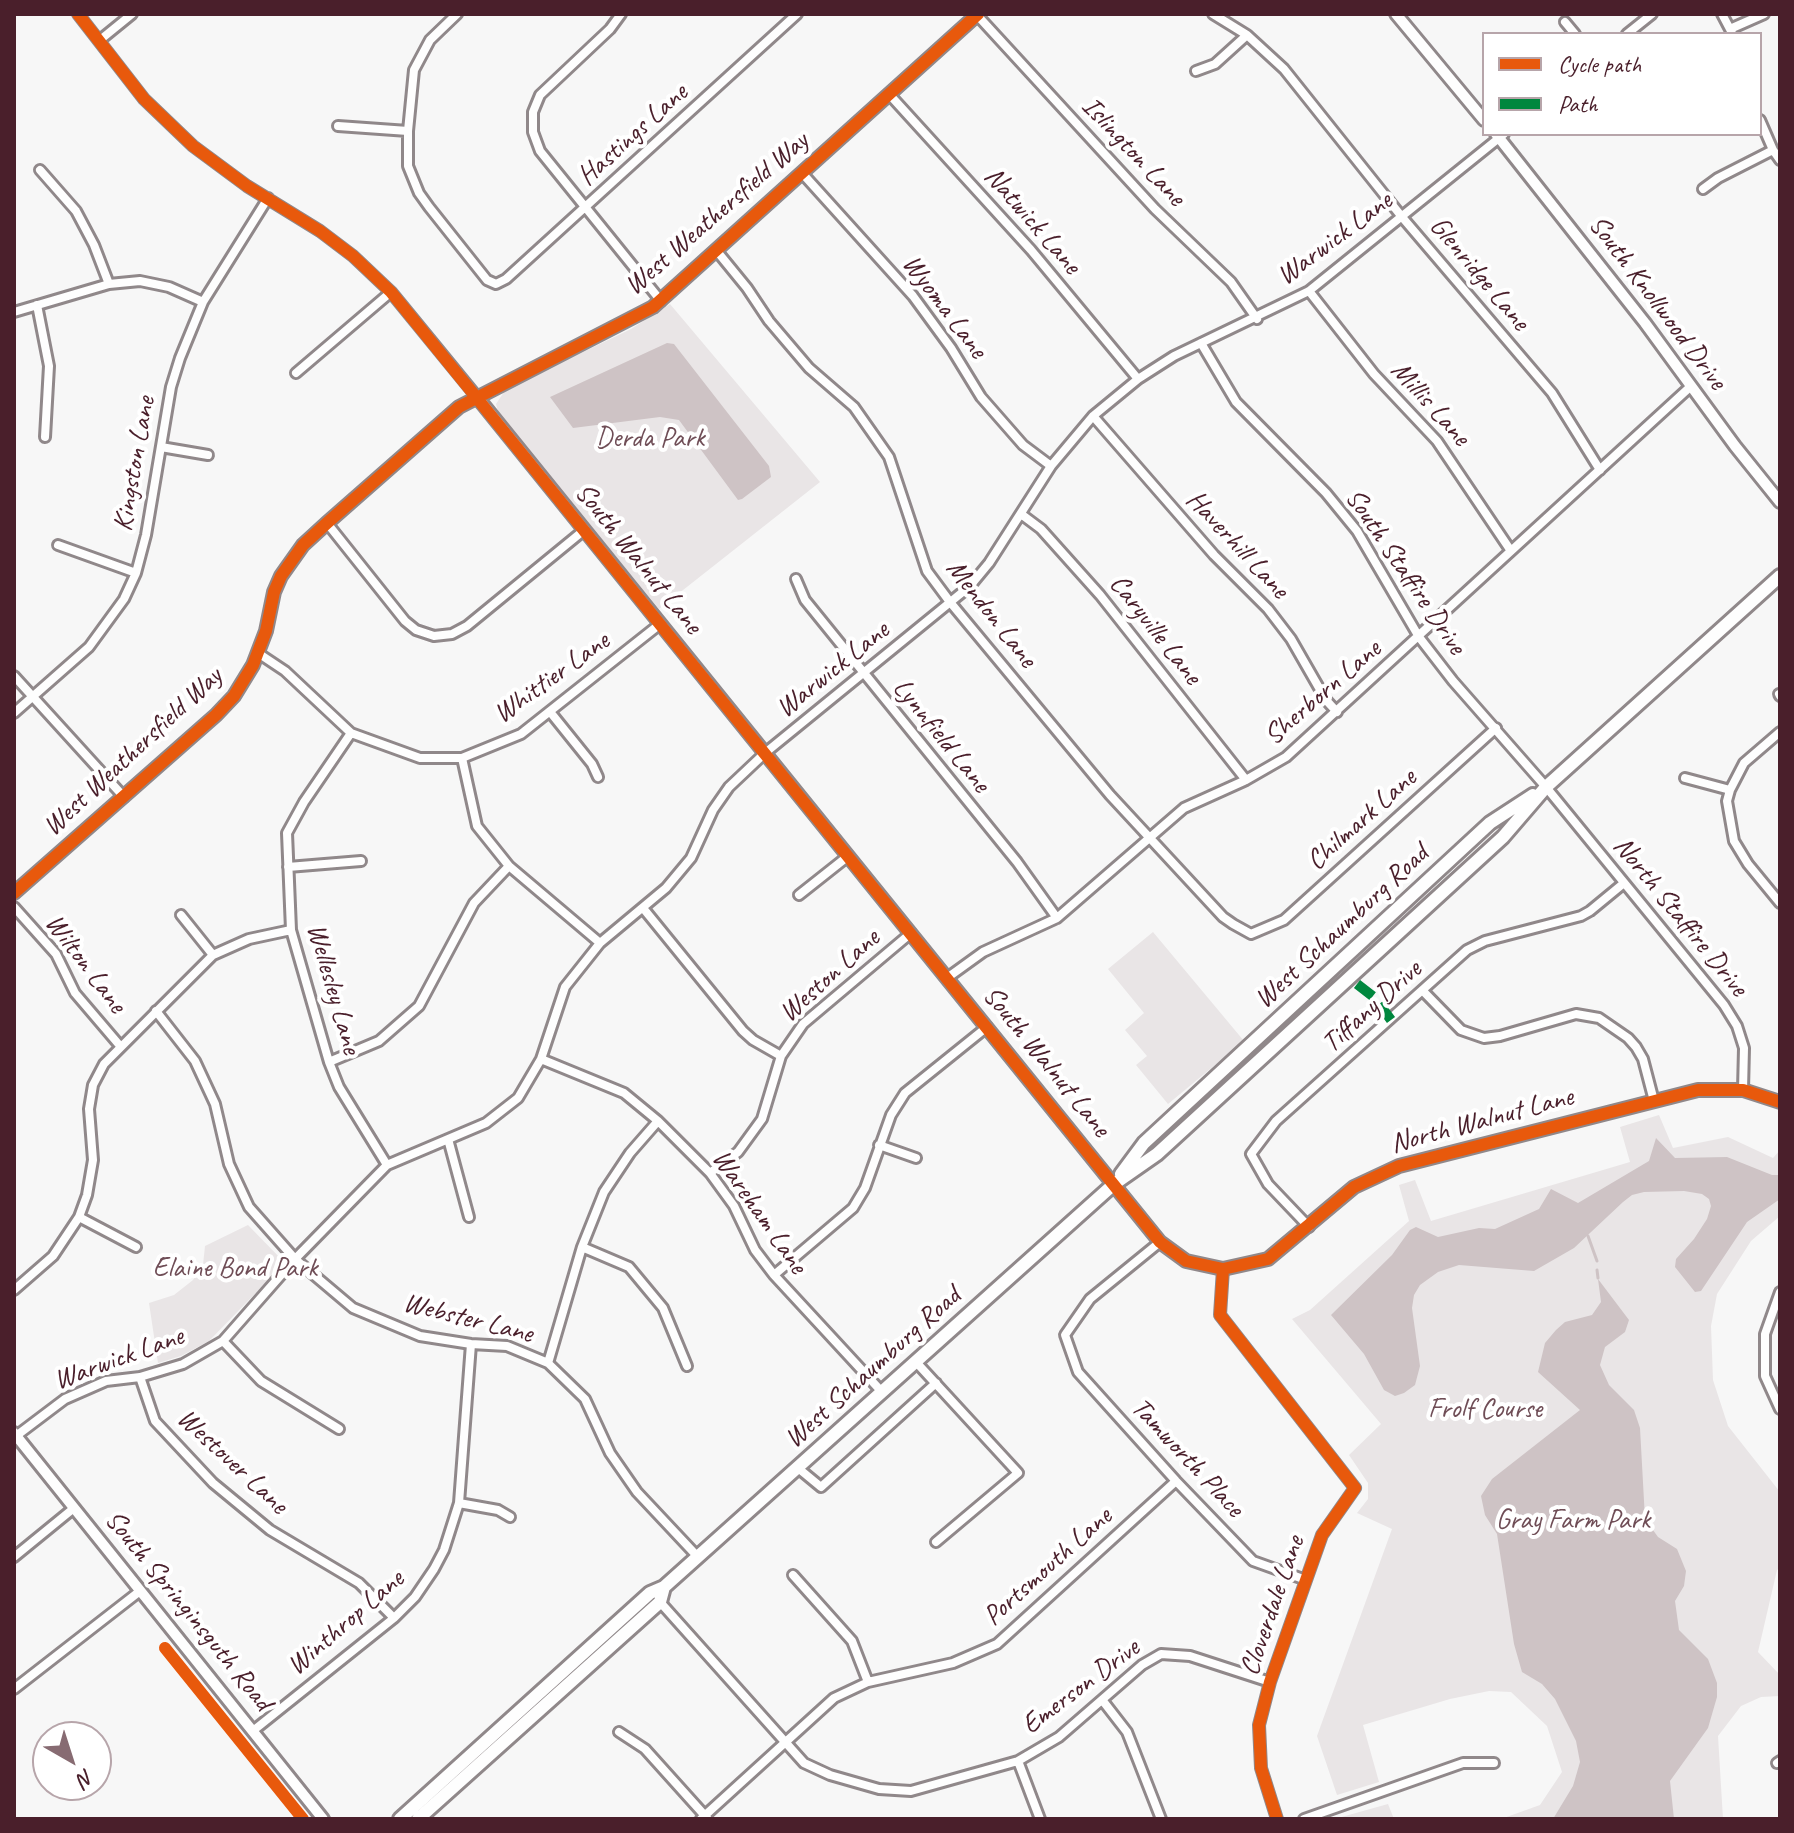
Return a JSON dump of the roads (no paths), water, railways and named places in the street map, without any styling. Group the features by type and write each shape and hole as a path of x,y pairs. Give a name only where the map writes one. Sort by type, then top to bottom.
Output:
{"main road":[{"name":"West Schaumburg Road","path":"400,1819 650,1593 664,1587 1114,1184 1168,1143 1503,837 1546,787 1780,576"},
{"name":"West Schaumburg Road","path":"1114,1184 1144,1143 1490,823 1546,787"},
{"path":"418,1819 660,1602 664,1587"}],"street":[{"name":"South Walnut Lane","path":"78,14 144,99 193,146 227,172 336,242 391,292 1114,1184"},
{"path":"100,40 132,14"},
{"path":"338,126 408,131 412,81 419,57 435,34 457,14"},
{"path":"621,14 546,88 533,112 533,132 540,151 661,301"},
{"name":"Hastings Lane","path":"408,131 408,166 419,193 487,280 496,284 506,279 797,14"},
{"name":"West Weathersfield Way","path":"14,893 225,706 247,677 258,653 281,576 303,545 327,523 459,407 638,317 661,301 978,14"},
{"name":"Islington Lane","path":"978,14 1155,209 1231,282 1257,319"},
{"name":"Glenridge Lane","path":"1213,14 1247,35 1284,69 1402,217 1552,393 1600,470"},
{"path":"1396,14 1482,118"},
{"path":"1630,32 1652,14"},
{"path":"1722,14 1731,32 1764,14"},
{"path":"1565,22 1573,32"},
{"path":"1196,71 1215,64 1247,35"},
{"name":"Natwick Lane","path":"889,94 1031,250 1138,379"},
{"path":"1762,125 1780,160"},
{"name":"Warwick Lane","path":"15,1435 65,1399 106,1381 140,1377 183,1364 223,1341 295,1259 387,1165 486,1123 518,1098 541,1059 565,987 600,943 666,888 691,858 713,810 729,787 765,753 970,586 989,563 1051,466 1093,416 1138,379 1201,343 1257,319 1309,291 1498,136"},
{"name":"South Knollwood Drive","path":"1500,136 1780,502"},
{"path":"1703,189 1773,150"},
{"path":"40,170 76,211 109,284"},
{"name":"Wyoma Lane","path":"802,173 913,296 951,348 981,397 1023,445 1051,466"},
{"name":"Kingston Lane","path":"14,713 99,637 124,599 136,573 146,535 171,387 203,302 268,198"},
{"name":"Mendon Lane","path":"716,250 809,368 854,407 889,457 927,571 950,602 1148,837 1223,917 1251,934"},
{"path":"14,312 109,284 140,281 169,287 203,302"},
{"name":"Millis Lane","path":"1309,291 1374,374 1437,441 1511,551"},
{"path":"296,373 391,292"},
{"path":"37,305 49,366 45,437"},
{"name":"South Staffire Drive","path":"1201,343 1236,402 1326,493 1357,531 1419,637 1453,681 1546,787"},
{"name":"Sherborn Lane","path":"947,978 983,952 1057,918 1173,815 1286,757 1690,387"},
{"name":"Haverhill Lane","path":"1093,416 1214,555 1268,609 1291,639 1326,700 1337,712"},
{"path":"161,447 208,455"},
{"name":"Caryville Lane","path":"1021,514 1041,529 1100,595 1246,780"},
{"path":"327,523 405,621 416,630 434,636 452,634 467,626 583,531"},
{"path":"58,545 136,573"},
{"name":"Lynnfield Lane","path":"796,579 805,600 1017,862 1057,918"},
{"name":"Whittier Lane","path":"258,653 285,671 351,733 420,758 462,758 521,734 660,624"},
{"path":"14,676 124,797"},
{"path":"551,713 592,764 598,777"},
{"name":"Chilmark Lane","path":"1251,934 1280,923 1289,916 1496,728"},
{"path":"1780,732 1744,763 1727,801 1734,841 1748,864 1780,903"},
{"name":"Wellesley Lane","path":"351,733 287,833 291,930 339,1087 387,1165"},
{"path":"462,758 477,826 509,866 600,943"},
{"path":"1685,778 1730,790"},
{"name":"North Staffire Drive","path":"1546,787 1724,1005 1737,1026 1744,1048 1743,1090"},
{"path":"799,895 847,857"},
{"path":"288,867 361,861"},
{"path":"329,1062 379,1041 419,1006 474,903 509,866"},
{"name":"Tiffany Drive","path":"1309,1227 1268,1184 1251,1154 1276,1121 1475,945 1581,916 1624,883"},
{"name":"Wilton Lane","path":"14,907 56,954 75,993 121,1047"},
{"path":"643,908 743,1031 781,1056"},
{"path":"181,915 213,955"},
{"path":"14,1290 53,1256 79,1217 87,1195 93,1160 89,1109 93,1085 104,1064 213,955 249,939 291,930"},
{"name":"Weston Lane","path":"710,1173 738,1152 762,1119 781,1056 803,1024 911,933"},
{"path":"1423,991 1461,1030 1484,1038 1576,1014 1599,1018 1636,1047 1643,1059 1654,1101"},
{"name":"Webster Lane","path":"156,1011 195,1061 215,1104 229,1164 249,1207 295,1259 353,1308 420,1336 507,1346 548,1363 585,1399 610,1453 637,1492 698,1557"},
{"path":"774,1275 853,1208 865,1188 891,1115 905,1093 987,1027"},
{"name":"Wareham Lane","path":"541,1059 624,1093 658,1121 710,1173 734,1206 755,1250 774,1275 882,1392"},
{"name":"North Walnut Lane","path":"1114,1184 1160,1242 1186,1261 1223,1269 1268,1259 1354,1187 1399,1166 1698,1090 1743,1090 1780,1102"},
{"path":"548,1363 582,1247 604,1192 630,1153 658,1121"},
{"path":"448,1139 469,1217"},
{"path":"879,1145 916,1158"},
{"path":"79,1217 136,1247"},
{"name":"Tamworth Place","path":"1160,1242 1090,1299 1065,1335 1078,1372 1253,1561 1306,1580"},
{"path":"582,1247 629,1267 663,1308 687,1366"},
{"name":"Cloverdale Lane","path":"1223,1269 1220,1315 1355,1488 1322,1535 1270,1682 1259,1725 1264,1783 1277,1819"},
{"path":"1780,1292 1765,1334 1765,1376 1780,1409"},
{"path":"223,1341 261,1381 339,1429"},
{"name":"Winthrop Lane","path":"254,1730 394,1618 415,1597 434,1569 444,1550 459,1503 471,1344"},
{"path":"916,1362 1018,1473 936,1542"},
{"name":"Westover Lane","path":"140,1377 155,1421 213,1483 270,1530 359,1583 394,1618"},
{"path":"798,1468 821,1487 936,1383"},
{"name":"South Springinsguth Road","path":"15,1435 323,1819"},
{"name":"Portsmouth Lane","path":"704,1818 834,1698 868,1682 953,1663 997,1644 1176,1481"},
{"path":"459,1503 498,1510 510,1517"},
{"path":"14,1557 74,1508"},
{"path":"793,1575 852,1641 868,1682"},
{"path":"14,1689 140,1591"},
{"name":"Emerson Drive","path":"660,1602 804,1763 830,1775 879,1789 911,1791 1018,1761 1059,1737 1142,1665 1161,1654 1190,1656 1270,1682"},
{"path":"1103,1701 1127,1732 1161,1819"},
{"path":"619,1732 645,1749 704,1818"},
{"path":"1018,1761 1040,1819"},
{"path":"1304,1819 1463,1763 1494,1763"}],"waterway":[{"path":"1588,1236 1597,1261"},
{"path":"1597,1270 1598,1278"}],"park label":[{"name":"Derda Park","path":"650,439"},
{"name":"Elaine Bond Park","path":"235,1269"},
{"name":"Frolf Course","path":"1485,1410"},
{"name":"Gray Farm Park","path":"1573,1521"}]}
